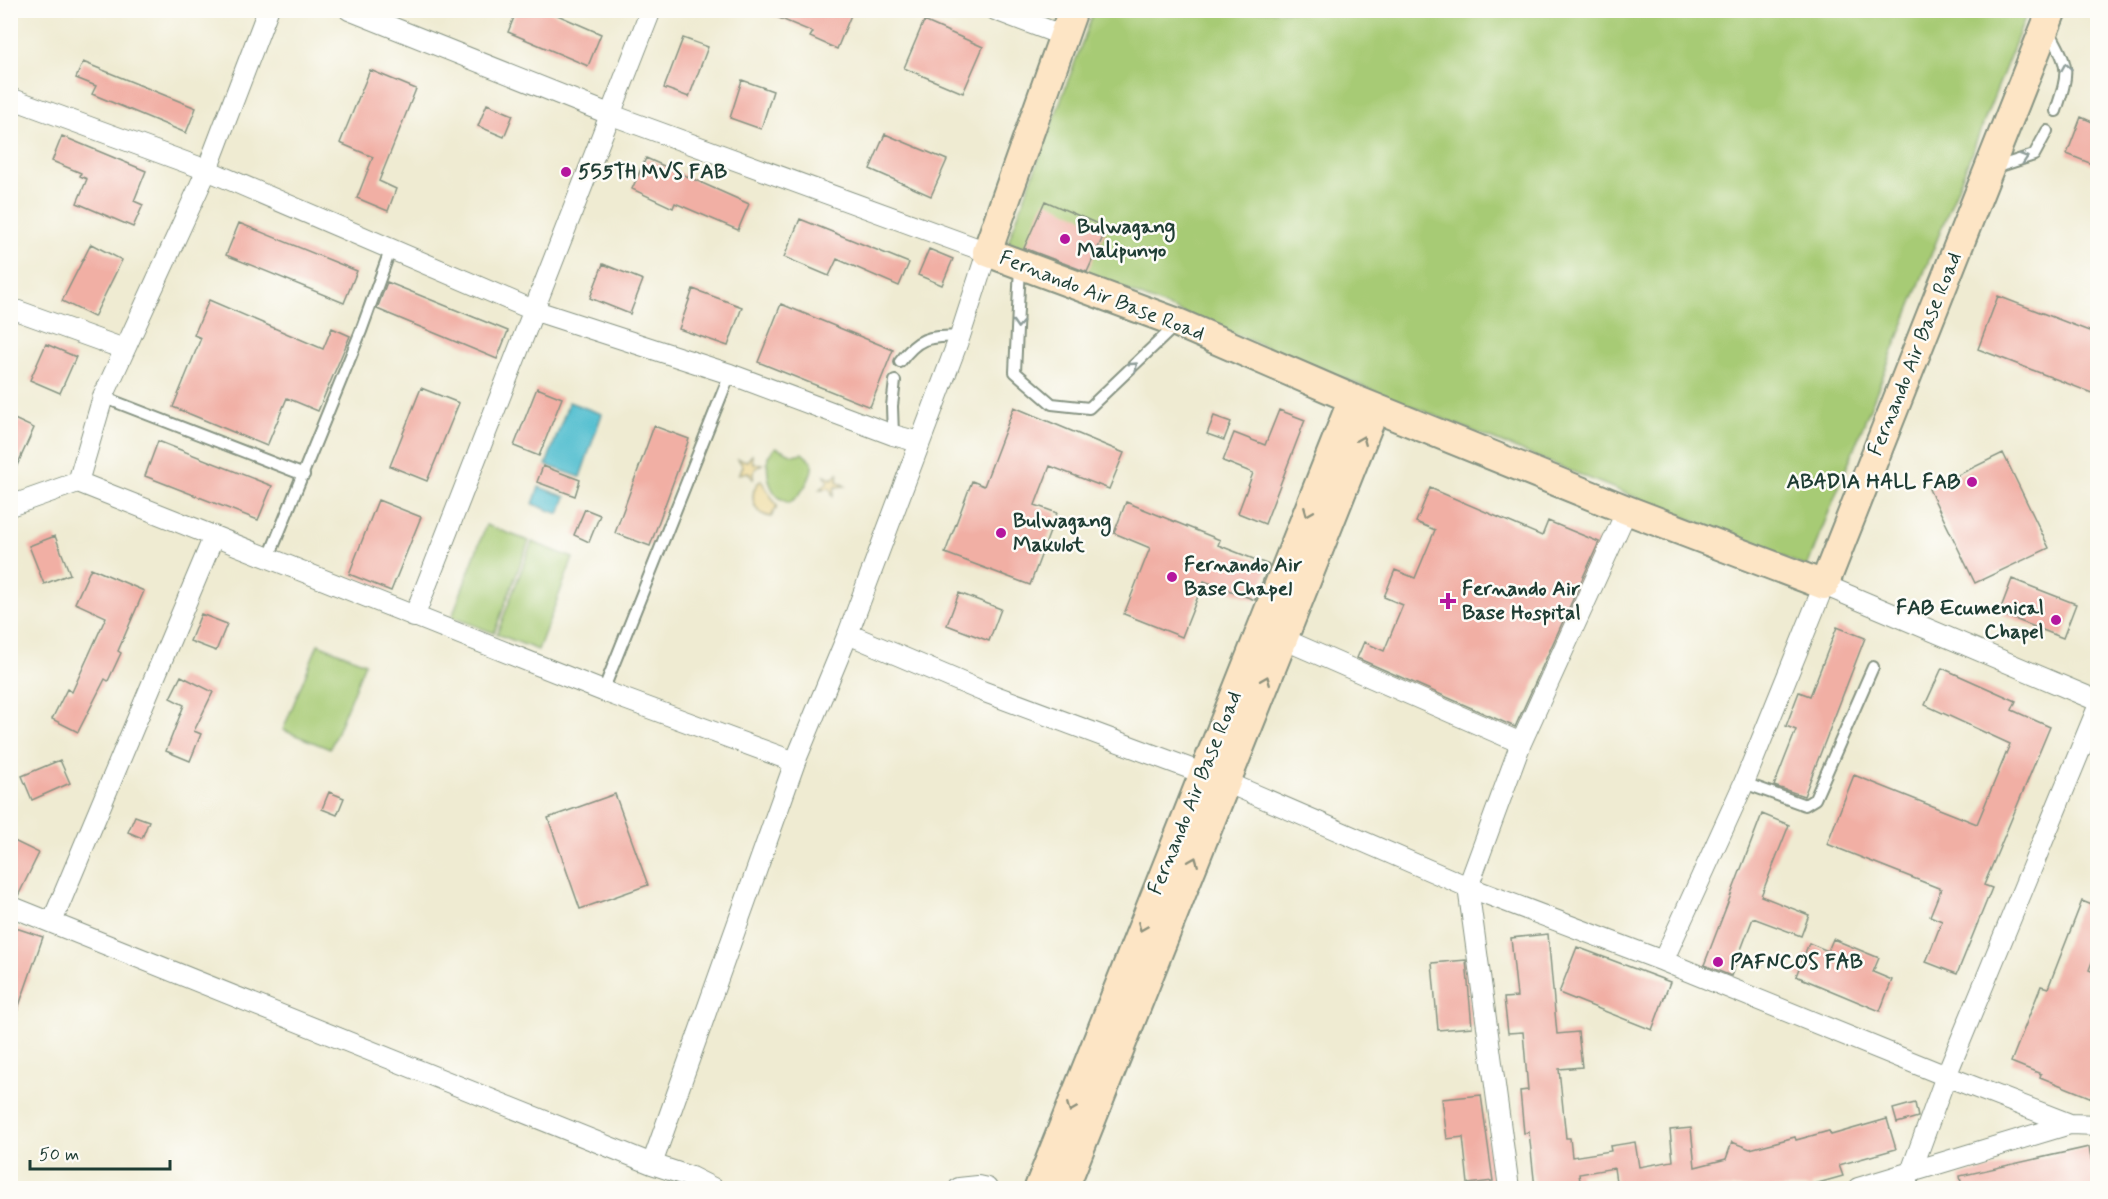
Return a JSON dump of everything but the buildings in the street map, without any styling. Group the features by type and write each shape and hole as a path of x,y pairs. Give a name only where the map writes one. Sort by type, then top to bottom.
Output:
{"street":[{"path":"78,482 103,397 207,170 268,10"},
{"path":"349,10 609,114 987,252 960,336 848,634 795,762 652,1164"},
{"path":"414,617 651,10"},
{"path":"994,10 1068,23"},
{"name":"Fernando Air Base Road","path":"1068,23 987,252 1178,324 1364,403 1627,510 1824,585 2049,18"},
{"path":"10,98 207,170 533,310 730,374 892,435 919,442"},
{"path":"10,308 124,349"},
{"name":"Fernando Air Base Road","path":"1039,1188 1109,1042 1364,403"},
{"path":"10,506 78,482 603,691 795,762"},
{"path":"1509,1188 1468,887 1521,743 1627,510"},
{"path":"52,922 214,536"},
{"path":"1663,962 1744,783 1824,585 2097,701"},
{"path":"848,634 982,690 1214,778 1468,887 1663,962 1946,1076 2070,1124 2097,1125"},
{"path":"1271,634 1521,743"},
{"path":"1908,1180 1946,1076 2097,707"},
{"path":"10,906 712,1188"},
{"name":"Fernando Air Base Road","path":"1064,1188 1109,1042"},
{"path":"1858,1188 1908,1180 2070,1124"},
{"path":"959,1188 978,1186 987,1188"}],"lane":[{"path":"2049,18 2064,57 2068,76 2056,111"},
{"path":"1988,170 2034,155 2047,131"},
{"path":"269,557 361,331 391,248"},
{"path":"1020,266 1015,372 1052,404 1089,408 1178,324"},
{"path":"900,362 912,345 930,337 960,336"},
{"path":"603,691 730,374"},
{"path":"892,435 895,381"},
{"path":"103,397 304,475"},
{"path":"1744,783 1805,805 1815,800 1872,667"}],"green space":[{"path":"1094,11 2028,11 1807,567 1008,242"},
{"path":"776,447 793,455 802,453 812,462 811,473 806,485 789,503 777,495 768,477 768,456"},
{"path":"486,525 529,541 494,633 452,617"},
{"path":"532,542 573,558 538,650 497,634"},
{"path":"318,644 365,663 330,749 283,730"}],"sand":[{"path":"752,455 753,463 762,464 755,469 753,479 748,472 739,474 743,466 738,459 747,461"},
{"path":"838,473 837,481 845,486 835,487 833,496 830,488 820,489 828,482 825,475 832,479"},
{"path":"761,480 777,506 771,517 759,511 754,502 754,490"}],"water":[{"path":"569,402 602,414 580,477 546,465"},
{"path":"539,487 566,497 559,514 533,504"}],"place":[{"name":"555TH MVS FAB","path":"566,172"},
{"name":"Bulwagang Malipunyo","path":"1065,239"},
{"name":"ABADIA HALL FAB","path":"1972,482"},
{"name":"Bulwagang Makulot","path":"1001,533"},
{"name":"Fernando Air Base Chapel","path":"1172,577"},
{"name":"Fernando Air Base Hospital","path":"1448,601"},
{"name":"FAB Ecumenical Chapel","path":"2056,620"},
{"name":"PAFNCOS FAB","path":"1718,962"}]}
